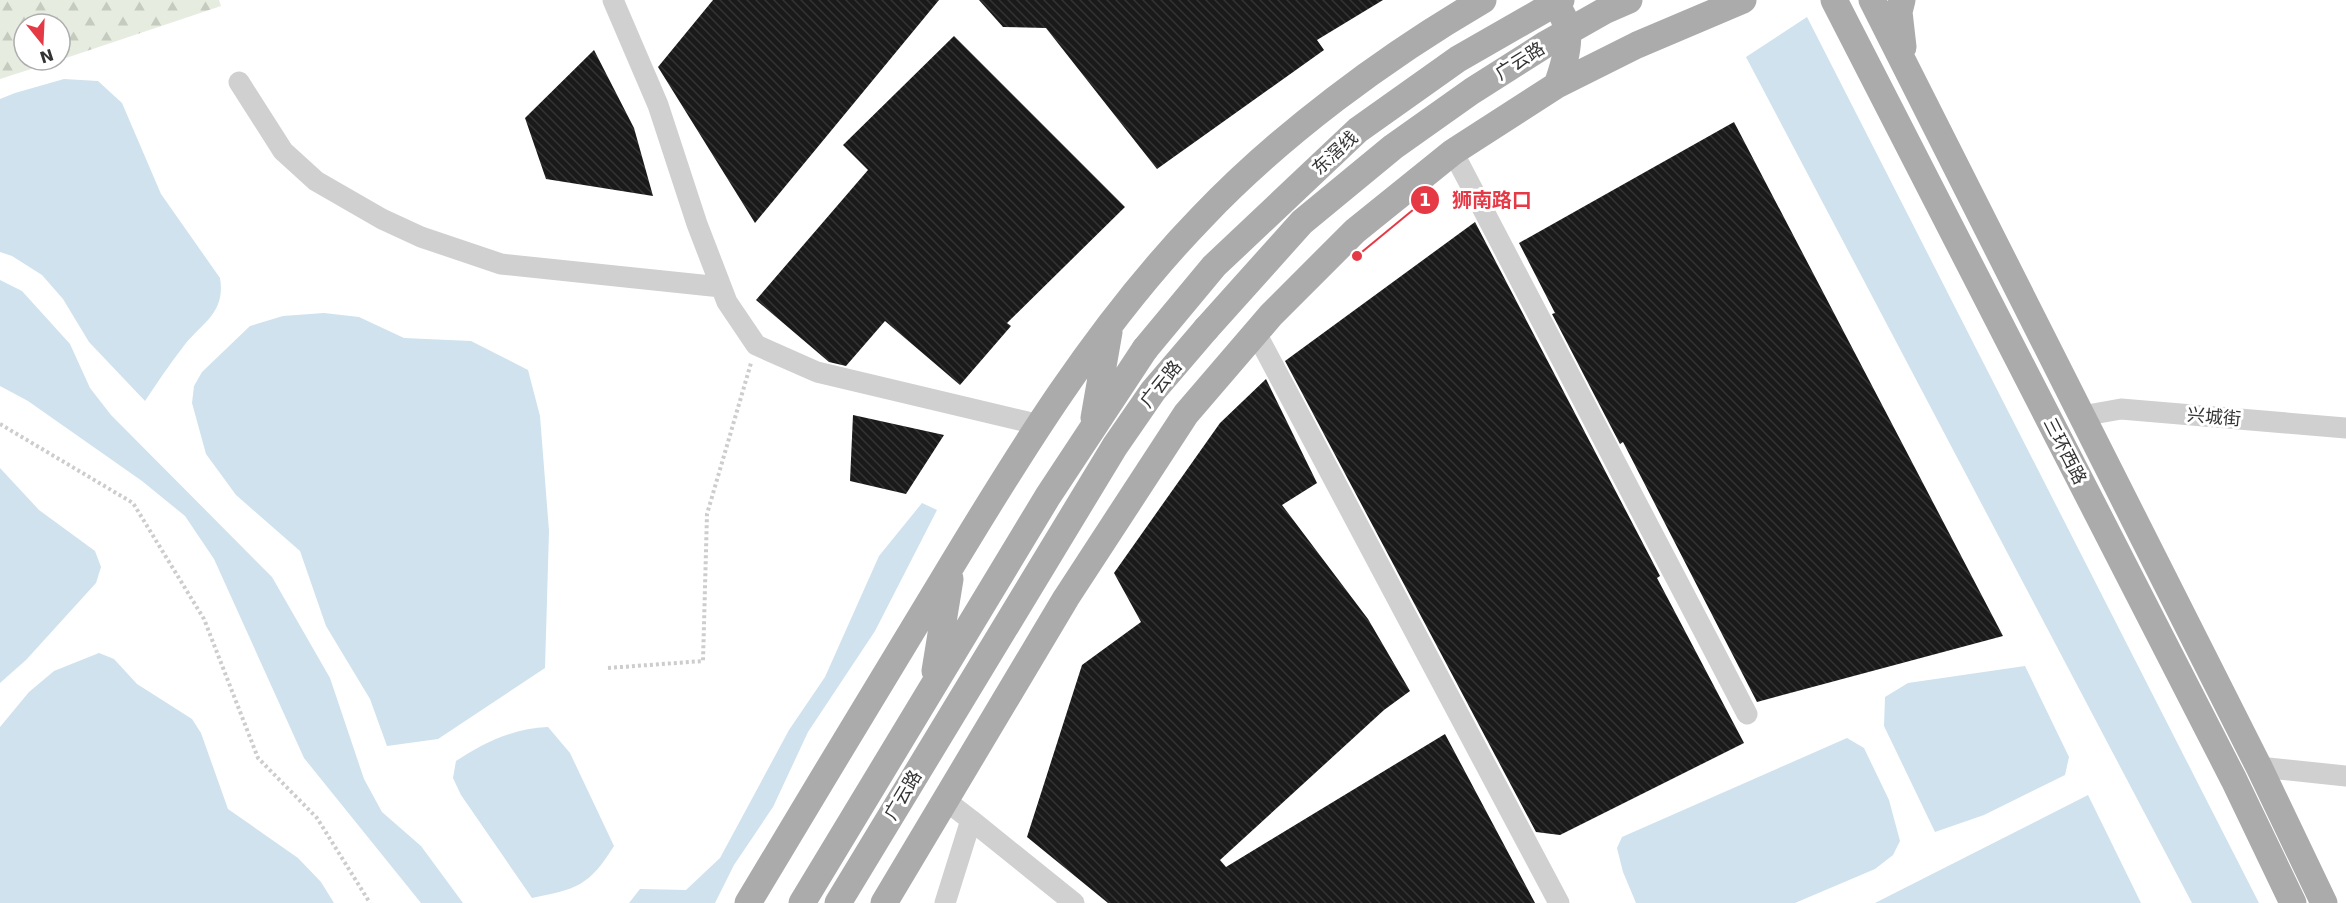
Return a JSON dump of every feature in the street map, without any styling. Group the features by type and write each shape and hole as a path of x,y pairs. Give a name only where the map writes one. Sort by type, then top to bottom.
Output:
{"main road":[{"path":"748,903 1016,459 1111,322 1201,217 1281,142 1354,86 1451,19 1483,0"},
{"path":"1549,0 1565,20 1569,39 1566,59 1557,85"},
{"name":"东滘线","path":"1145,349 1214,266 1358,130 1458,59 1561,0"},
{"name":"广云路","path":"838,903 1115,446 1153,391 1206,328 1302,222 1393,147 1472,91 1518,62 1606,10 1629,0"},
{"path":"884,903 1066,598 1186,414 1256,333 1354,231 1453,152 1557,85 1637,45 1743,0"},
{"name":"三环西路","path":"1834,0 2234,780 2293,903"},
{"name":"三环西路","path":"1872,0 2259,767 2324,903"},
{"path":"1902,0 1899,12 1905,66"},
{"path":"1092,428 1111,322"},
{"name":"广云路","path":"801,903 1048,496 1145,349"},
{"path":"932,687 953,563"}],"street":[{"path":"613,0 658,105 697,224 727,303 756,345 817,372 1040,425"},
{"path":"239,82 283,151 316,181 382,219 421,237 501,264 721,287"},
{"path":"1453,152 1747,714"},
{"path":"1256,333 1559,903"},
{"name":"兴城街","path":"2082,416 2121,409 2346,428"},
{"path":"2259,767 2346,776"},
{"path":"945,800 1074,903"},
{"path":"945,903 971,820"}],"path":[{"path":"608,668 703,661 707,514 756,345"},
{"path":"0,424 133,503 204,619 258,758 317,818 370,903"}],"green space":[{"path":"0,0 219,0 221,6 72,56 72,12 12,12 12,72 22,72 0,79"}],"water":[{"path":"1807,17 2259,903 2192,903 1746,57"},
{"path":"64,79 98,81 122,103 161,194 220,278 221,290 216,309 183,347 145,401 89,342 63,299 42,275 12,256 0,252 0,99"},
{"path":"0,280 22,291 70,344 90,388 111,415 272,577 330,678 364,779 382,812 421,846 463,903 421,903 304,758 214,559 185,516 142,481 28,401 0,386"},
{"path":"324,313 359,317 404,338 471,341 528,370 540,416 549,531 545,668 438,739 387,746 370,699 326,626 300,551 236,495 206,454 192,403 194,386 202,372 250,326 283,316"},
{"path":"0,468 39,510 95,551 101,567 96,583 26,660 0,683"},
{"path":"922,503 937,510 875,631 808,732 773,807 734,865 715,903 629,903 640,889 686,890 720,858 789,730 825,677 879,556"},
{"path":"99,653 114,659 137,684 192,719 201,733 228,809 298,858 321,882 334,903 0,903 0,727 29,692 54,671"},
{"path":"2025,666 2069,757 2065,775 1984,815 1935,832 1884,726 1885,697 1908,683"},
{"path":"548,727 570,753 614,846 597,870 580,884 560,892 532,898 461,795 453,778 456,761 477,748 511,733"},
{"path":"1847,738 1864,748 1889,800 1900,841 1893,855 1875,869 1795,903 1636,903 1623,872 1617,848 1622,837"},
{"path":"2088,795 2141,903 1875,903"}],"building":[{"path":"713,0 939,0 755,223 658,67"},
{"path":"979,0 1383,0 1317,40 1324,50 1157,169 1046,28 1003,27"},
{"path":"954,36 1125,207 1007,323 1011,326 960,385 885,321 846,366 829,362 756,300 868,170 843,145"},
{"path":"594,50 634,128 653,196 546,179 525,118"},
{"path":"1734,122 2003,636 1757,702 1623,442 1620,444 1552,314 1555,313 1519,243"},
{"path":"1475,222 1660,576 1657,578 1744,743 1560,835 1536,832 1285,361"},
{"path":"1266,379 1317,483 1282,505 1368,619 1410,691 1384,710 1220,860 1226,867 1445,734 1535,903 1108,903 1027,837 1082,665 1141,622 1114,573 1220,423"},
{"path":"853,415 944,435 906,494 850,481"}],"place":[{"name":"狮南路口","path":"1357,256"}]}
